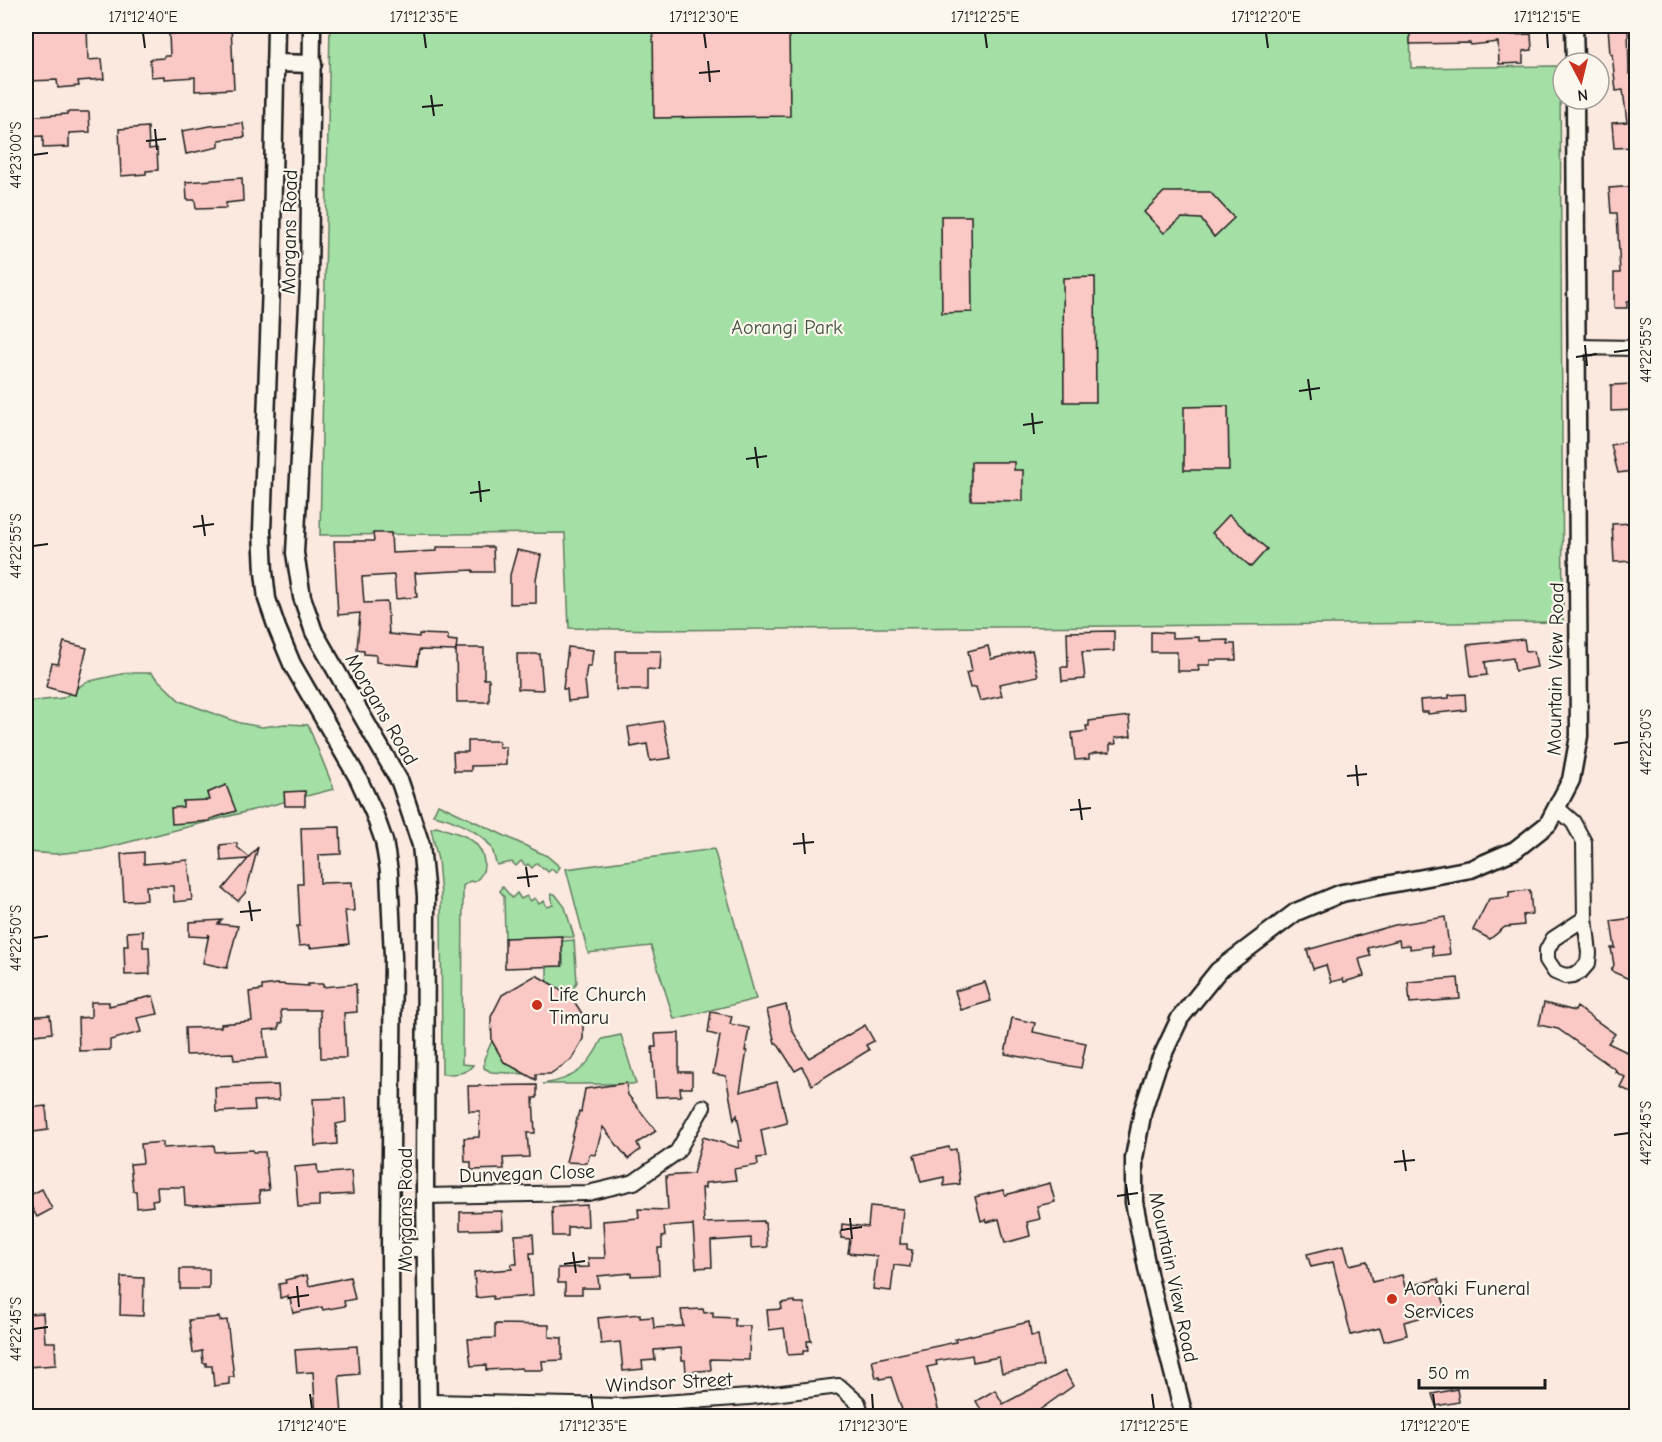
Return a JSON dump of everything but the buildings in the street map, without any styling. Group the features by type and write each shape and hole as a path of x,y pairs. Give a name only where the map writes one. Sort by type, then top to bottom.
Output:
{"street":[{"name":"Morgans Road","path":"276,26 271,296 262,531 264,572 270,609 292,664 358,778 384,841 389,871 393,957 391,1416"},
{"name":"Morgans Road","path":"312,26 309,285 296,532 297,576 305,610 314,632 400,782 421,845 426,918 425,1196 428,1409"},
{"path":"1574,26 1575,51"},
{"path":"275,63 312,64"},
{"name":"Mountain View Road","path":"1184,1416 1149,1278 1134,1202 1134,1158 1143,1110 1157,1067 1180,1018 1218,971 1296,912 1342,893 1471,869 1515,850 1548,824 1571,780 1579,736 1575,111"},
{"path":"1576,347 1636,348"},
{"path":"1557,807 1573,822 1584,842 1585,918"},
{"name":"Dunvegan Close","path":"425,1196 588,1193 634,1182 678,1152 703,1107"},
{"path":"390,1248 426,1248"},
{"name":"Windsor Street","path":"428,1409 621,1411 839,1386 858,1403 862,1416"}],"green space":[{"name":"Aorangi Park","path":"330,26 1410,26 1411,68 1551,66 1551,111 1560,111 1563,622 657,630 569,628 565,533 320,535"},
{"path":"126,673 151,673 180,701 240,723 262,727 285,724 308,725 334,789 102,849 56,854 26,852 26,702 63,698 86,682"},
{"path":"438,804 547,856 560,867 556,873 552,869 548,872 537,863 532,868 521,861 516,866 512,862 497,865 491,847 481,836 456,822 433,815"},
{"path":"436,827 473,841 482,854 484,862 479,878 463,886 462,1064 473,1065 467,1071 455,1074 442,1074 441,896 438,860 431,829"},
{"path":"714,849 756,999 674,1019 651,946 588,953 566,869"},
{"path":"502,886 512,898 517,893 521,899 527,896 530,901 535,898 539,904 544,901 547,907 553,905 551,894 555,894 565,907 574,937 505,938 504,896 500,891"},
{"path":"574,940 577,982 570,995 547,982 547,966 563,966 563,955 560,955 562,941"},
{"path":"621,1035 636,1084 543,1084 572,1075 586,1065 602,1039"},
{"path":"492,1041 504,1062 526,1074 491,1072 484,1068 484,1059"}],"place":[{"name":"Life Church Timaru","path":"537,1005"},
{"name":"Aoraki Funeral Services","path":"1392,1299"}]}
